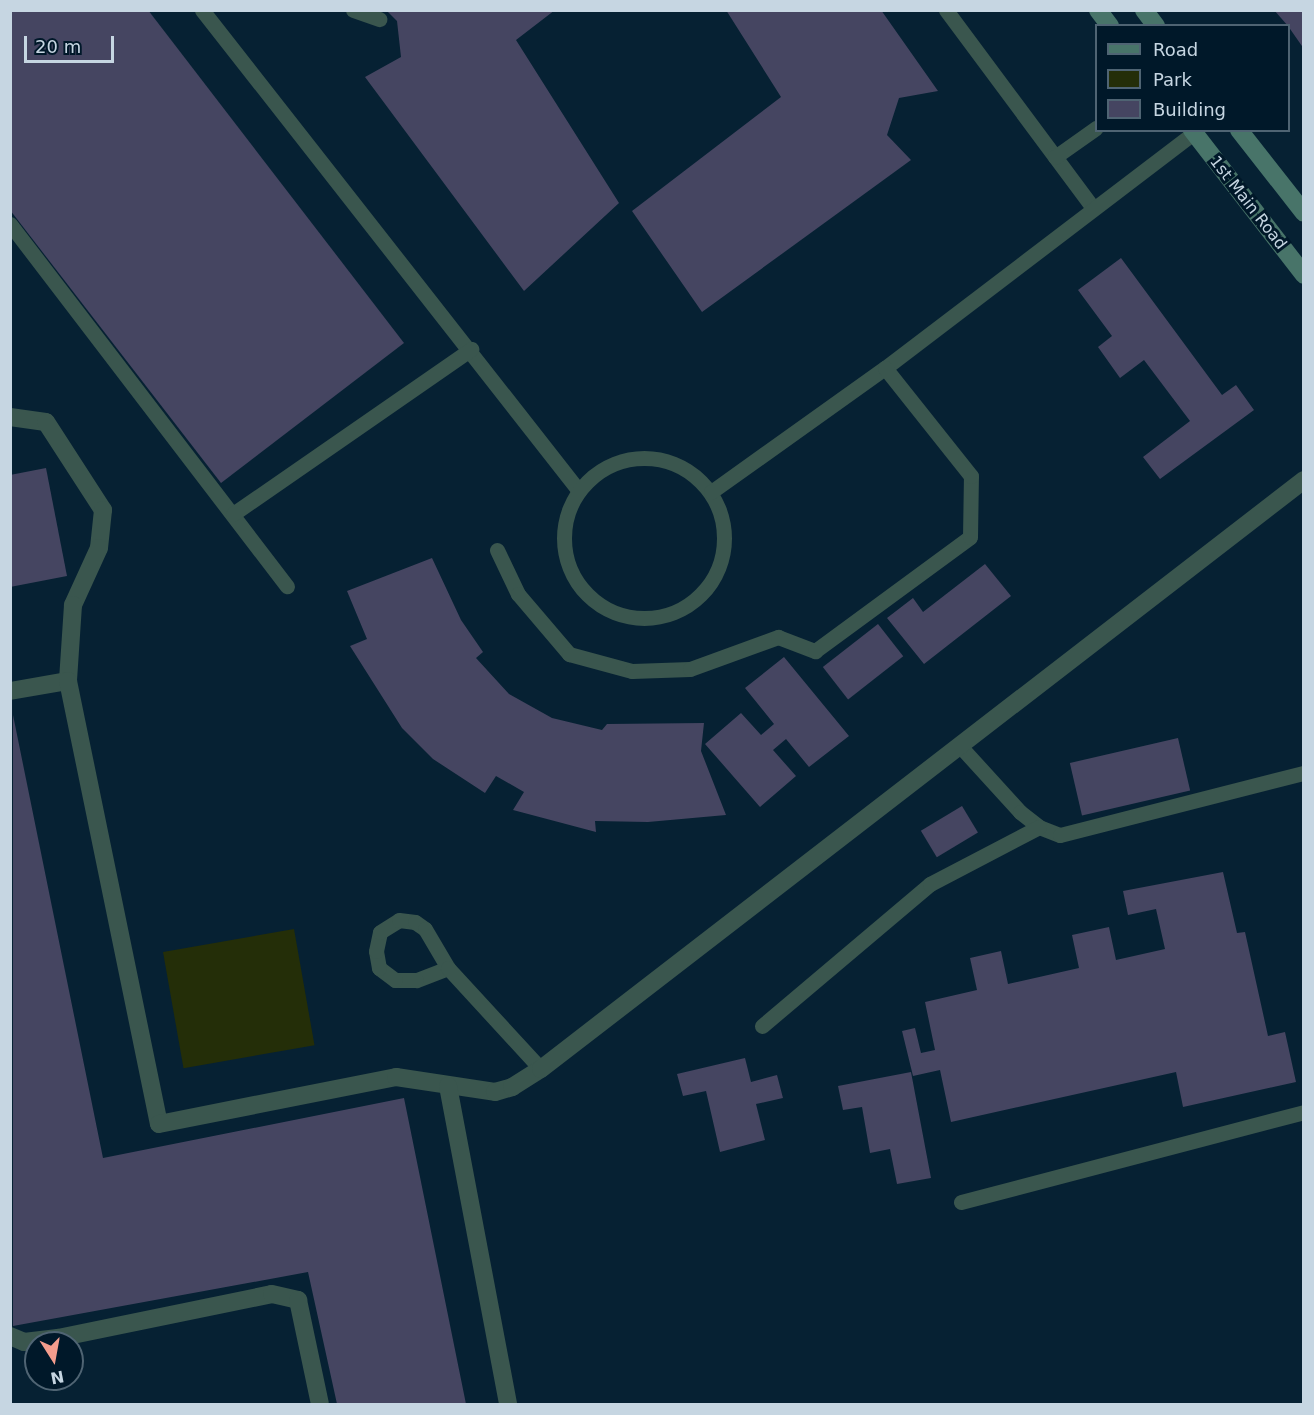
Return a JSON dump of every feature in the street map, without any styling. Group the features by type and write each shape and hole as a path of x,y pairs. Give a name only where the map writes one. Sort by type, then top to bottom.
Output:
{"street":[{"path":"1098,10 1108,24"},
{"path":"1144,10 1154,24"},
{"name":"1st Main Road","path":"1193,132 1304,275"},
{"path":"1241,132 1304,213"},
{"path":"10,417 45,422 102,510 99,548 73,605 68,681 159,1125 396,1077 495,1092 512,1087 541,1069 1304,480"},
{"path":"10,691 68,681"},
{"path":"448,1086 508,1404"},
{"path":"10,1336 24,1342 58,1338 272,1294 298,1300 320,1404"}],"lane":[{"path":"202,10 471,349 579,491"},
{"path":"353,10 379,19"},
{"path":"946,10 1093,208"},
{"path":"1055,158 1095,129"},
{"path":"711,492 885,368 1193,132"},
{"path":"10,224 287,586"},
{"path":"233,514 471,349"},
{"path":"497,550 518,594 569,654 632,671 690,669 778,637 815,651 970,537 971,476 885,368"},
{"path":"645,458 671,462 693,474 711,492 726,540 721,565 708,588 688,606 662,616 635,618 608,610 586,593 570,570 564,544 567,516 579,491 597,473 612,465 645,458"},
{"path":"960,746 1039,827 1060,835 1304,773"},
{"path":"762,1026 930,884 1039,827"},
{"path":"448,968 416,981 395,980 379,968 376,951 380,932 399,920 415,922 425,929 448,968 541,1069"},
{"path":"961,1202 1304,1112"}],"green space":[{"path":"294,929 314,1045 184,1068 163,952"}],"building":[{"path":"10,10 148,10 404,343 221,483 10,210"},
{"path":"386,10 555,10 516,40 619,203 524,291 365,77 401,57 397,21"},
{"path":"726,10 881,10 938,91 899,98 887,135 911,160 702,312 632,211 781,97"},
{"path":"1274,10 1304,10 1304,49 1290,29 1290,24 1286,24"},
{"path":"1121,258 1222,395 1236,385 1254,410 1160,479 1143,457 1190,421 1144,360 1120,378 1098,347 1112,336 1078,290"},
{"path":"46,468 67,576 10,587 10,475"},
{"path":"432,558 461,620 483,652 476,658 509,694 552,718 602,730 607,724 704,723 701,751 726,815 648,822 595,821 596,832 513,810 524,792 496,776 485,793 433,759 402,728 350,646 367,639 347,591"},
{"path":"985,564 1011,596 924,664 887,618 913,598 923,612"},
{"path":"878,624 903,656 848,699 823,667"},
{"path":"784,657 849,736 809,767 786,739 773,750 796,776 760,807 705,744 741,713 761,735 774,724 745,688"},
{"path":"13,715 103,1158 404,1098 466,1404 337,1404 308,1272 13,1326"},
{"path":"1178,738 1190,791 1082,816 1070,763"},
{"path":"962,806 978,833 937,857 921,831"},
{"path":"1223,872 1237,933 1245,932 1268,1036 1285,1032 1296,1082 1183,1107 1176,1072 951,1122 940,1070 913,1076 902,1031 915,1028 921,1053 935,1050 925,1002 977,990 970,958 1001,951 1008,984 1079,968 1072,935 1109,927 1116,960 1165,949 1156,909 1128,915 1123,891"},
{"path":"745,1058 751,1082 777,1075 783,1098 756,1104 765,1140 720,1152 706,1091 683,1096 677,1074"},
{"path":"911,1072 931,1178 897,1184 890,1149 870,1153 862,1107 843,1110 838,1086"}]}
